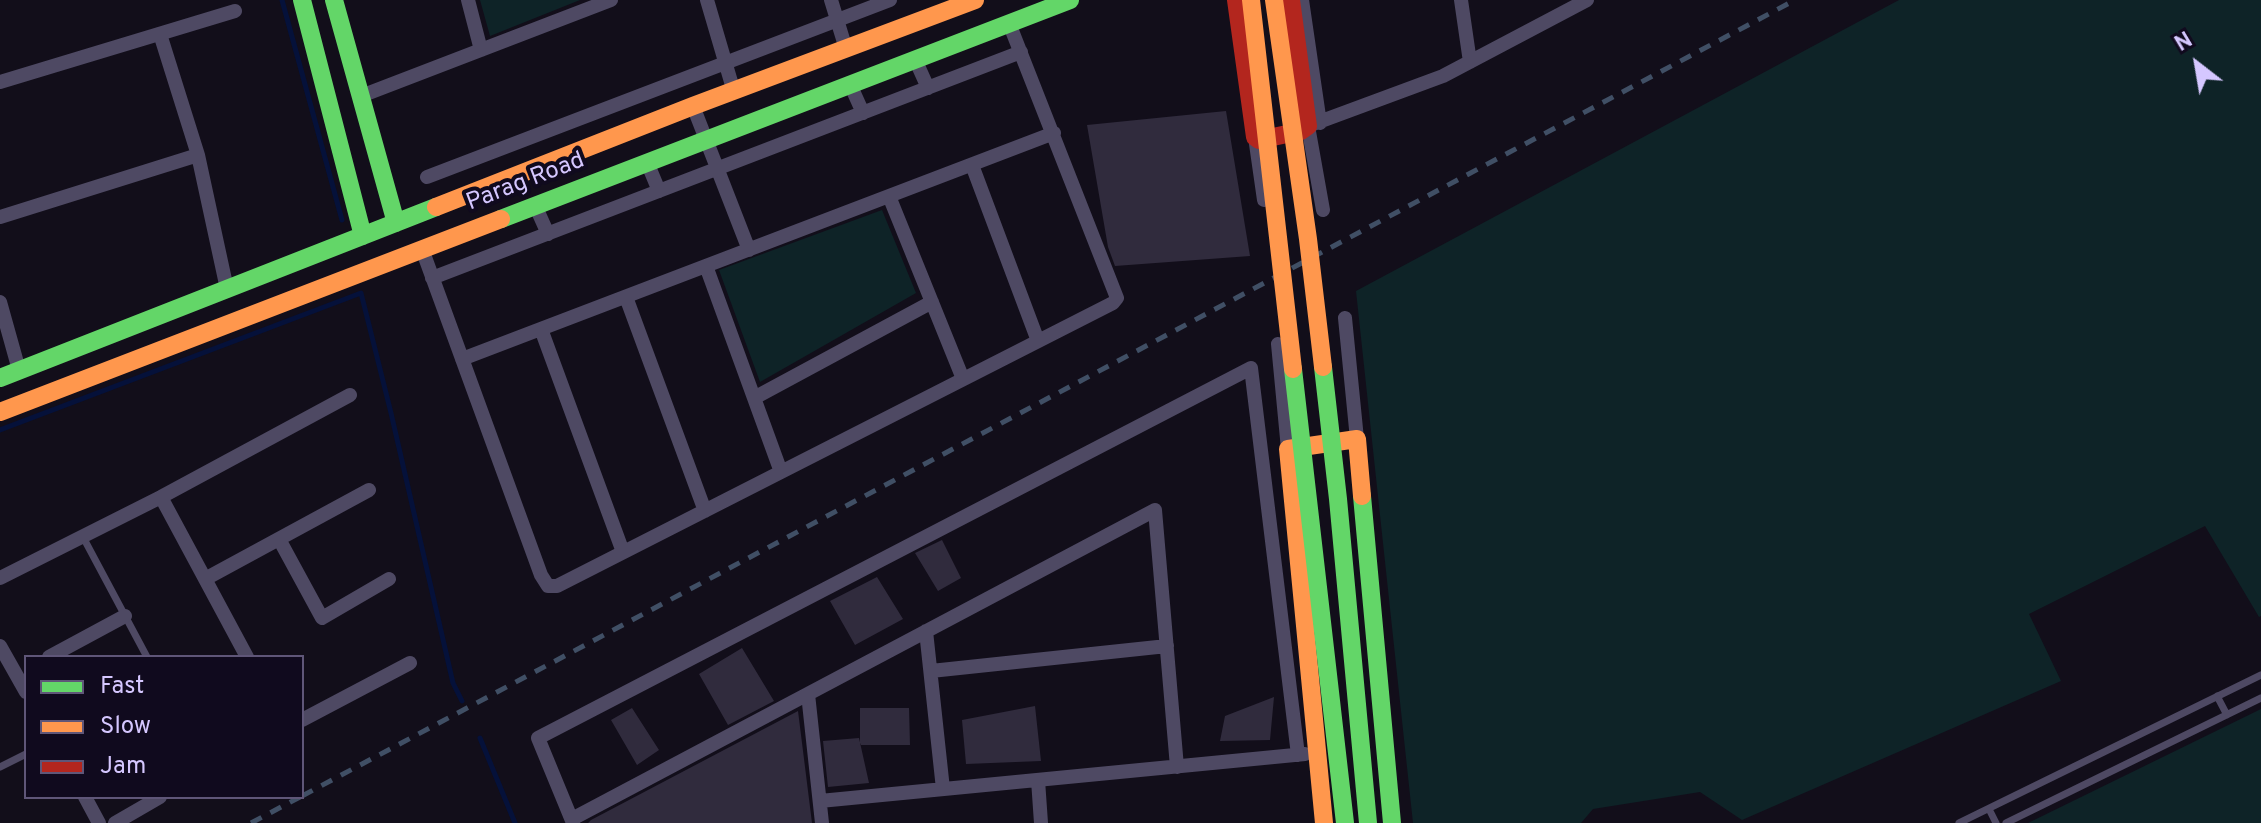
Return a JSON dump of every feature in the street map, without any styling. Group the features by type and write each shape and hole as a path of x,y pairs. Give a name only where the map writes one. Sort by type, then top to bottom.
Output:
{"street":[{"path":"302,0 363,236"},
{"path":"334,0 396,223"},
{"path":"468,0 481,50"},
{"path":"361,96 609,0"},
{"path":"707,0 734,92"},
{"path":"831,0 846,49"},
{"path":"427,177 890,0"},
{"name":"Parag Road","path":"0,378 693,106 975,0"},
{"name":"Parag Road","path":"0,412 351,276 427,263 652,175 706,142 917,62 1014,36 1070,0"},
{"path":"1236,0 1269,228"},
{"path":"1251,0 1345,823"},
{"path":"1274,0 1310,254 1338,499 1368,823"},
{"path":"1291,0 1314,125"},
{"path":"1302,0 1323,210"},
{"path":"1461,0 1470,62"},
{"path":"1255,137 1259,140 1301,131 1443,76 1587,0"},
{"path":"0,82 235,11"},
{"path":"160,34 198,155 227,289"},
{"path":"1014,36 1117,298 557,586 548,586 541,575 427,263 652,175 714,165 926,84 1014,36"},
{"path":"917,62 926,84"},
{"path":"851,87 861,109"},
{"path":"693,106 749,250"},
{"path":"462,359 1054,133"},
{"path":"0,217 198,155"},
{"path":"972,165 1038,341"},
{"path":"889,196 963,379"},
{"path":"341,245 351,276"},
{"path":"706,266 781,472"},
{"path":"626,297 705,511"},
{"path":"0,302 19,370"},
{"path":"754,398 932,302"},
{"path":"1345,318 1392,823"},
{"path":"541,329 623,552"},
{"path":"1278,344 1308,754"},
{"path":"1177,767 1155,510 572,821 538,738 1251,368 1308,754 1324,823"},
{"path":"0,578 161,497 350,395"},
{"path":"1288,449 1357,439"},
{"path":"205,579 369,490"},
{"path":"161,497 246,655"},
{"path":"279,539 322,618 389,579"},
{"path":"53,655 125,616"},
{"path":"926,631 943,789"},
{"path":"931,671 1167,646"},
{"path":"2,653 21,672"},
{"path":"304,719 410,663"},
{"path":"808,694 822,823"},
{"path":"820,801 1308,754"},
{"path":"1038,780 1041,823"},
{"path":"86,799 99,823"},
{"path":"115,823 157,799"}],"lane":[{"path":"83,537 146,655"},
{"path":"1959,823 1972,820 2261,675"},
{"path":"2217,696 2227,715"},
{"path":"2006,823 2261,698"},
{"path":"0,767 24,755"},
{"path":"1989,809 1996,823"}],"green space":[{"path":"480,0 580,0 490,36"},
{"path":"1899,0 2261,0 2261,616 2205,526 2029,614 2061,681 1742,820 1700,792 1593,809 1581,823 1413,823 1356,291"},
{"path":"882,210 916,293 760,382 719,270"},
{"path":"2261,709 2261,823 2028,823"}],"building":[{"path":"1226,111 1250,256 1115,266 1108,247 1087,125"},
{"path":"942,540 961,578 938,591 915,553"},
{"path":"877,577 903,619 855,645 830,601"},
{"path":"742,648 774,701 728,725 699,674"},
{"path":"1274,697 1270,740 1220,741 1225,716"},
{"path":"1035,706 1041,761 966,764 962,720"},
{"path":"632,708 659,750 637,765 611,720"},
{"path":"860,708 909,708 910,745 860,745"},
{"path":"798,711 812,823 588,823 591,820"},
{"path":"859,738 869,783 828,787 823,741"}],"waterway":[{"path":"282,0 342,220"},
{"path":"0,430 361,293 453,683 462,701"},
{"path":"480,738 515,823"}],"railway":[{"path":"304,795 1795,0"},
{"path":"251,823 296,799"}],"traffic: fast":[{"path":"302,0 363,236"},
{"path":"334,0 396,223"},
{"path":"501,219 1070,0"},
{"path":"0,378 436,207"},
{"path":"1323,367 1368,823"},
{"path":"1293,369 1345,823"},
{"path":"1362,496 1392,823"}],"traffic: slow":[{"path":"436,207 975,0"},
{"path":"1251,0 1293,369"},
{"path":"1274,0 1323,367"},
{"path":"0,412 501,219"},
{"path":"1324,823 1288,449 1357,439 1362,496"}],"traffic: jam":[{"path":"1236,0 1255,137 1259,140 1301,131 1308,126 1291,0"}]}
